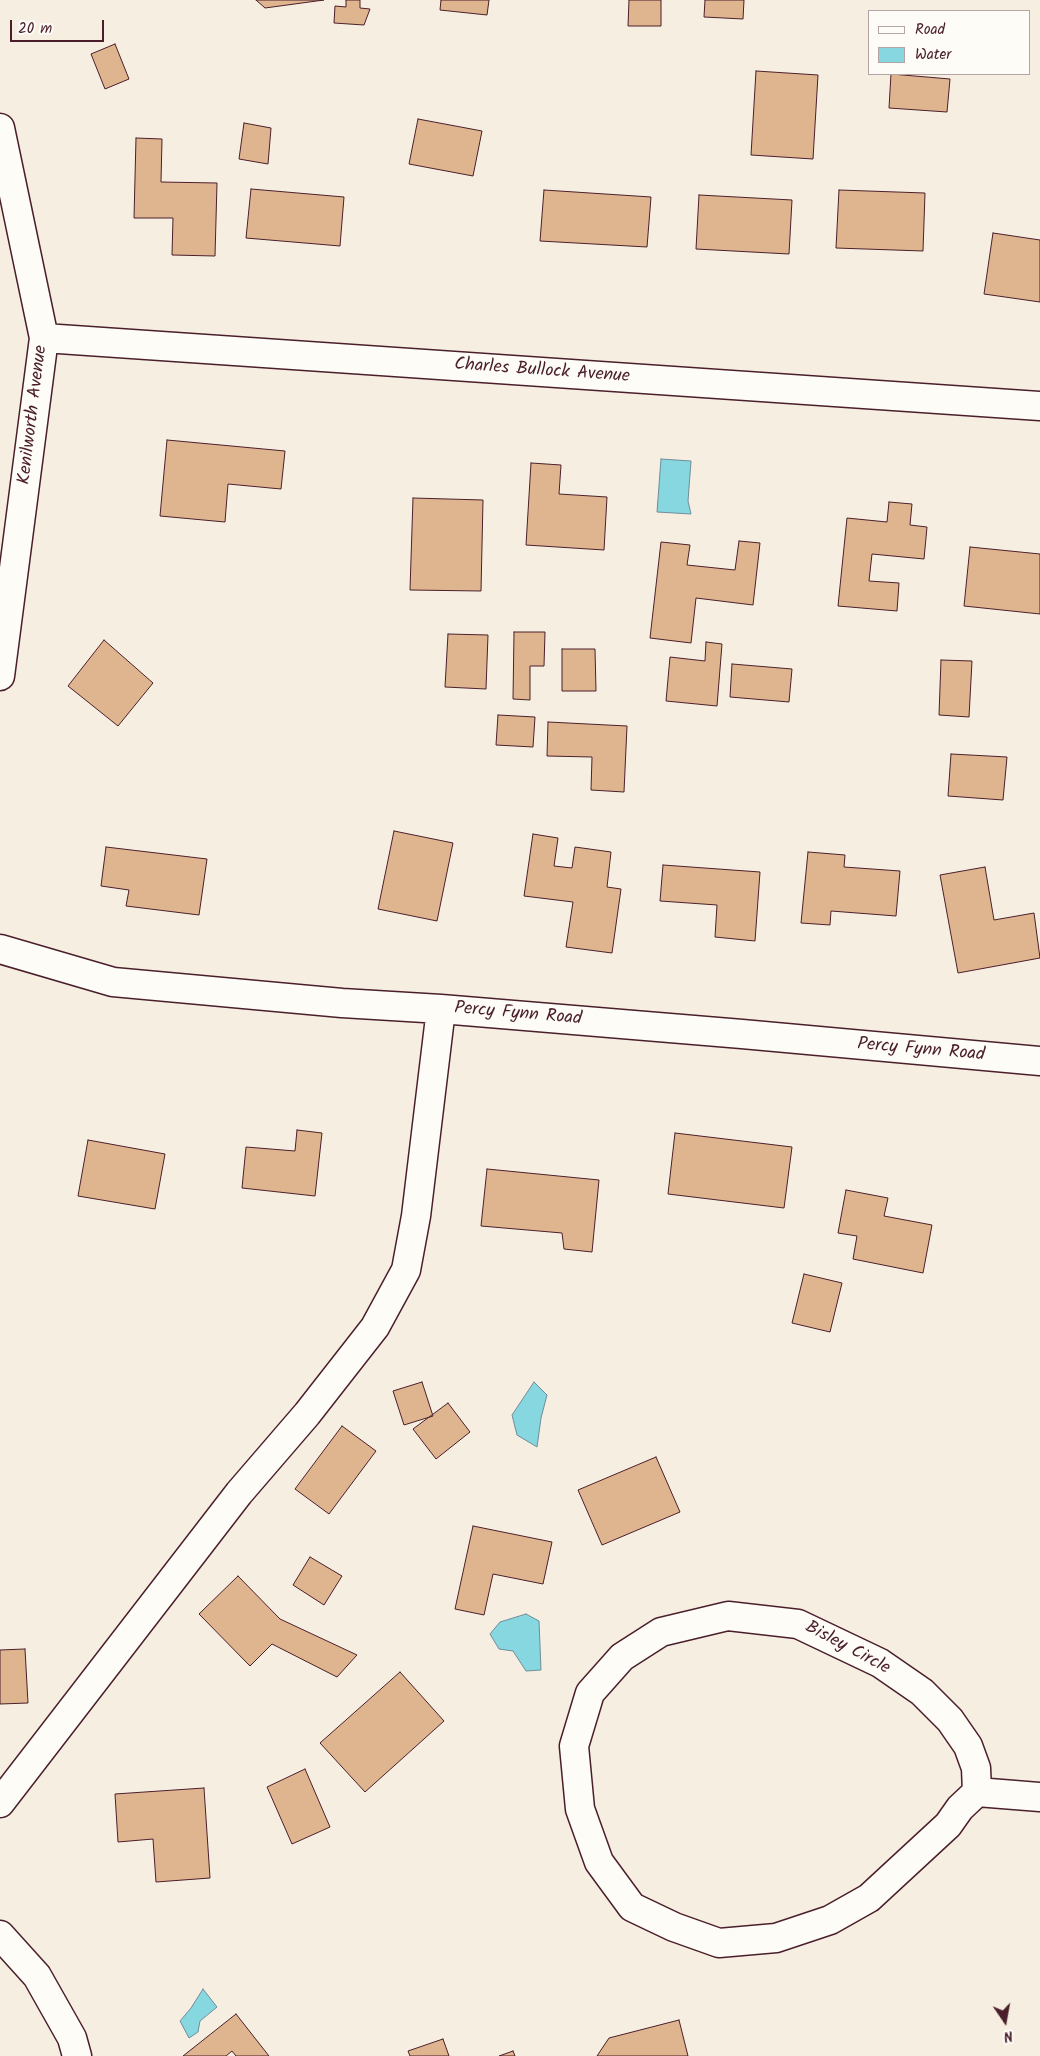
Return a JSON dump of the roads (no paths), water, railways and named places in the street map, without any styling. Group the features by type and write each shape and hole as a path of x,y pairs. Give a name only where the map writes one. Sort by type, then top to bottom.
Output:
{"street":[{"name":"Kenilworth Avenue","path":"0,128 44,338 0,676"},
{"name":"Charles Bullock Avenue","path":"44,338 1040,406"},
{"name":"Percy Fynn Road","path":"0,949 113,982 342,1003 441,1009 733,1033 1040,1062"},
{"path":"0,1803 240,1493 307,1414 375,1327 406,1270 416,1216 441,1009"},
{"name":"Bisley Circle","path":"728,1616 798,1624 880,1663 922,1692 950,1720 968,1746 976,1768 977,1792 960,1808 948,1825 869,1898 830,1920 776,1938 719,1943 674,1927 632,1907 599,1862 580,1809 574,1746 590,1693 622,1657 661,1632 728,1616"},
{"path":"977,1792 1040,1796"},
{"path":"0,1936 37,1976 72,2038 76,2056"}],"water":[{"path":"661,459 691,461 688,501 691,514 657,512"},
{"path":"534,1382 547,1395 541,1418 537,1447 517,1435 512,1415"},
{"path":"526,1614 539,1621 541,1670 526,1671 513,1651 499,1649 490,1634 500,1622"},
{"path":"203,1989 217,2007 200,2021 198,2032 189,2038 180,2021"}]}
